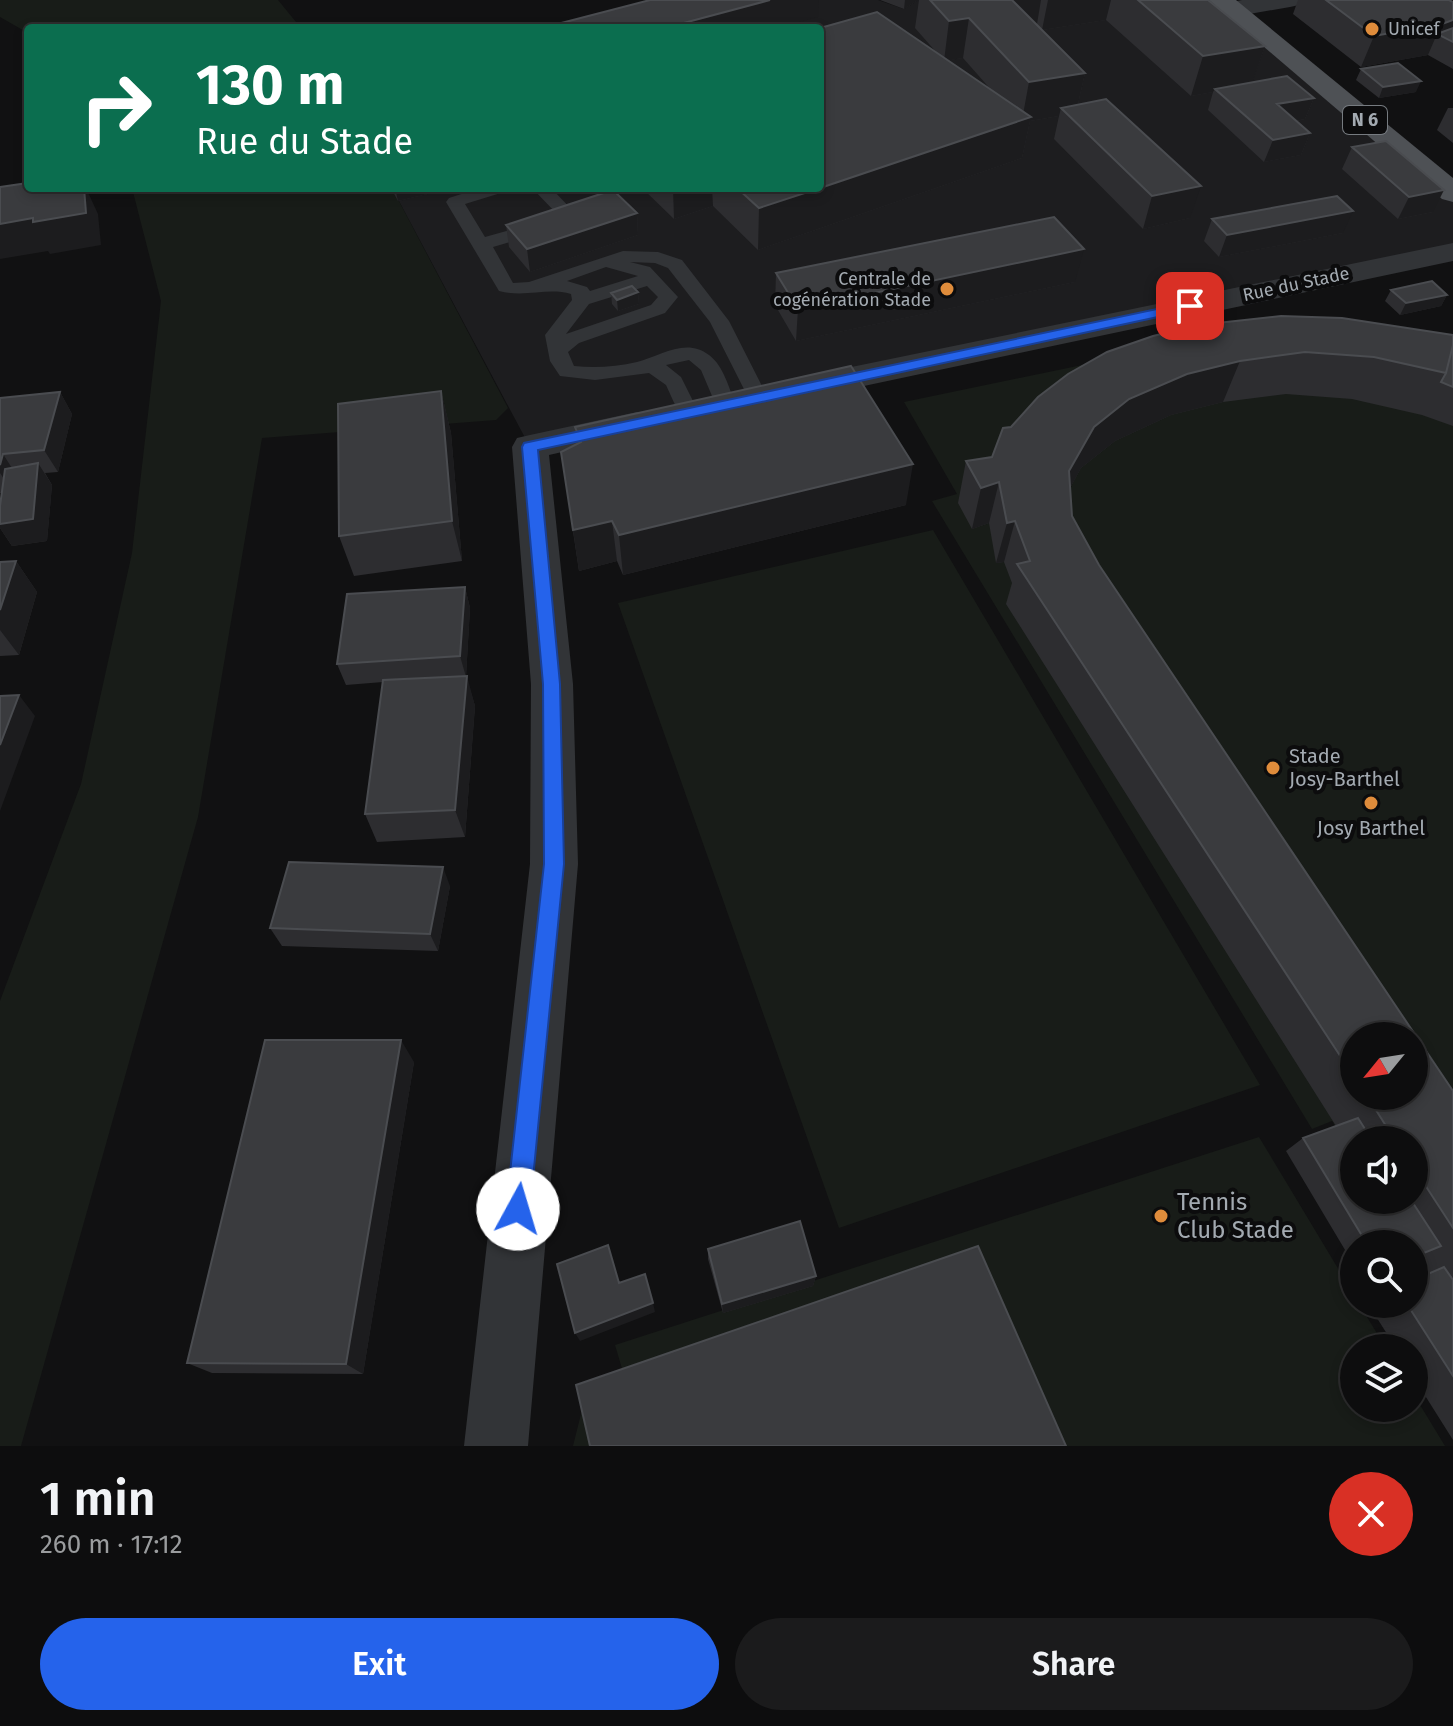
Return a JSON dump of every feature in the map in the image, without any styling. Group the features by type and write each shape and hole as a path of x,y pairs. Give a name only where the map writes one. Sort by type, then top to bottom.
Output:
{"main road":[{"name":"N 6","path":"1227,5 1453,193"}],"street":[{"path":"1227,5 1290,0"},
{"name":"Rue du Stade","path":"496,1446 554,864 552,684 530,447 1453,252"}],"lane":[{"path":"486,192 455,202 506,287 519,290 534,287 641,253 675,264 719,321 742,401"},
{"path":"481,249 486,243 559,222 567,214 545,192"},
{"path":"558,350 572,339 658,309 668,297 643,271 606,262"},
{"path":"652,278 582,300 555,335 567,371 603,374 645,366 671,355 698,356 742,401"},
{"path":"534,287 563,286 580,291 582,300"},
{"path":"645,366 664,370 671,375 688,413"}],"shaded area":[{"path":"0,0 278,0 298,24 24,24 24,31 0,17"},
{"path":"738,0 878,0 904,9 918,0 1221,0 1453,193 1453,252 530,447 394,192 824,192 824,24 646,24"},
{"path":"133,192 394,192 508,408 496,420 262,438 198,817 21,1446 0,1446 0,1001 81,784 132,553 161,301"},
{"name":"Stade Josy-Barthel","path":"1174,346 1453,376 1453,1303 1428,1269 1428,1230 1414,1230 1414,1214 1428,1214 1428,1126 1340,1126 1340,1134 1332,1121 1312,1129 932,501 957,494 904,402"},
{"path":"933,530 1260,1085 839,1228 618,603"},
{"name":"Tennis Club Stade","path":"1259,1137 1340,1272 1340,1318 1368,1318 1377,1334 1340,1334 1340,1422 1428,1422 1428,1418 1445,1446 573,1446 585,1398 626,1382 615,1345"}],"building":[{"path":"650,0 770,0 680,24 557,24"},
{"path":"930,0 1012,0 1085,73 1029,82 969,18 949,21"},
{"path":"1138,0 1208,0 1265,46 1203,56"},
{"path":"1326,0 1449,0 1453,2 1453,20 1374,36"},
{"path":"877,12 1031,117 824,187 824,27"},
{"path":"1453,28 1453,42 1437,34"},
{"path":"1398,63 1421,81 1383,87 1361,69"},
{"path":"1287,76 1314,98 1277,104 1310,133 1273,140 1215,89"},
{"path":"1106,99 1201,186 1152,196 1061,108"},
{"path":"1386,141 1444,190 1409,197 1352,147"},
{"path":"24,184 24,192 84,192 86,213 0,224 0,187"},
{"path":"607,192 615,192 637,213 527,249 506,225"},
{"path":"741,192 808,192 759,208"},
{"path":"1337,196 1353,211 1227,235 1212,219"},
{"path":"1054,217 1084,249 798,309 776,273"},
{"path":"1432,281 1447,295 1406,303 1391,290"},
{"path":"632,286 638,292 617,300 611,293"},
{"path":"1281,316 1342,318 1453,335 1446,373 1374,357 1305,352 1240,361 1187,374 1129,399 1094,427 1069,471 1072,516 1099,565 1407,1022 1340,1022 1340,1056 1017,564 1030,561 1015,521 1007,523 999,482 981,488 966,461 992,457 1003,428 1011,427 1038,397 1068,374 1107,352 1199,325"},
{"path":"1453,345 1453,387 1441,382"},
{"path":"851,366 913,464 619,535 612,521 573,530 561,452 581,442 575,427"},
{"path":"441,391 452,521 339,536 338,404"},
{"path":"60,392 44,450 3,454 0,465 0,398"},
{"path":"38,463 33,519 0,524 5,469"},
{"path":"16,561 0,610 0,562"},
{"path":"465,587 460,656 337,664 347,594"},
{"path":"467,676 455,810 365,814 383,680"},
{"path":"19,695 0,745 0,696"},
{"path":"289,862 443,867 430,934 270,928"},
{"path":"265,1040 401,1040 346,1364 187,1363"},
{"path":"1428,1054 1453,1091 1453,1228 1428,1190 1428,1126 1386,1126 1376,1110 1428,1110"},
{"path":"1358,1118 1363,1126 1340,1126 1340,1199 1303,1138"},
{"path":"1349,1214 1420,1214 1441,1246 1428,1251 1428,1230 1359,1230"},
{"path":"800,1221 816,1276 722,1304 708,1249"},
{"path":"608,1245 619,1283 645,1274 653,1303 575,1333 557,1264"},
{"path":"978,1246 1066,1446 590,1446 576,1385"},
{"path":"1444,1267 1453,1280 1453,1376 1416,1318 1428,1318 1428,1274"}],"place":[{"name":"Unicef","path":"1372,29"},
{"name":"Centrale de cogénération Stade","path":"947,289"},
{"name":"Stade Josy-Barthel","path":"1273,768"},
{"name":"Josy Barthel","path":"1371,803"},
{"name":"Tennis Club Stade","path":"1161,1216"}],"route":[{"path":"518,1209 554,864 552,684 530,447 1190,306"}]}
